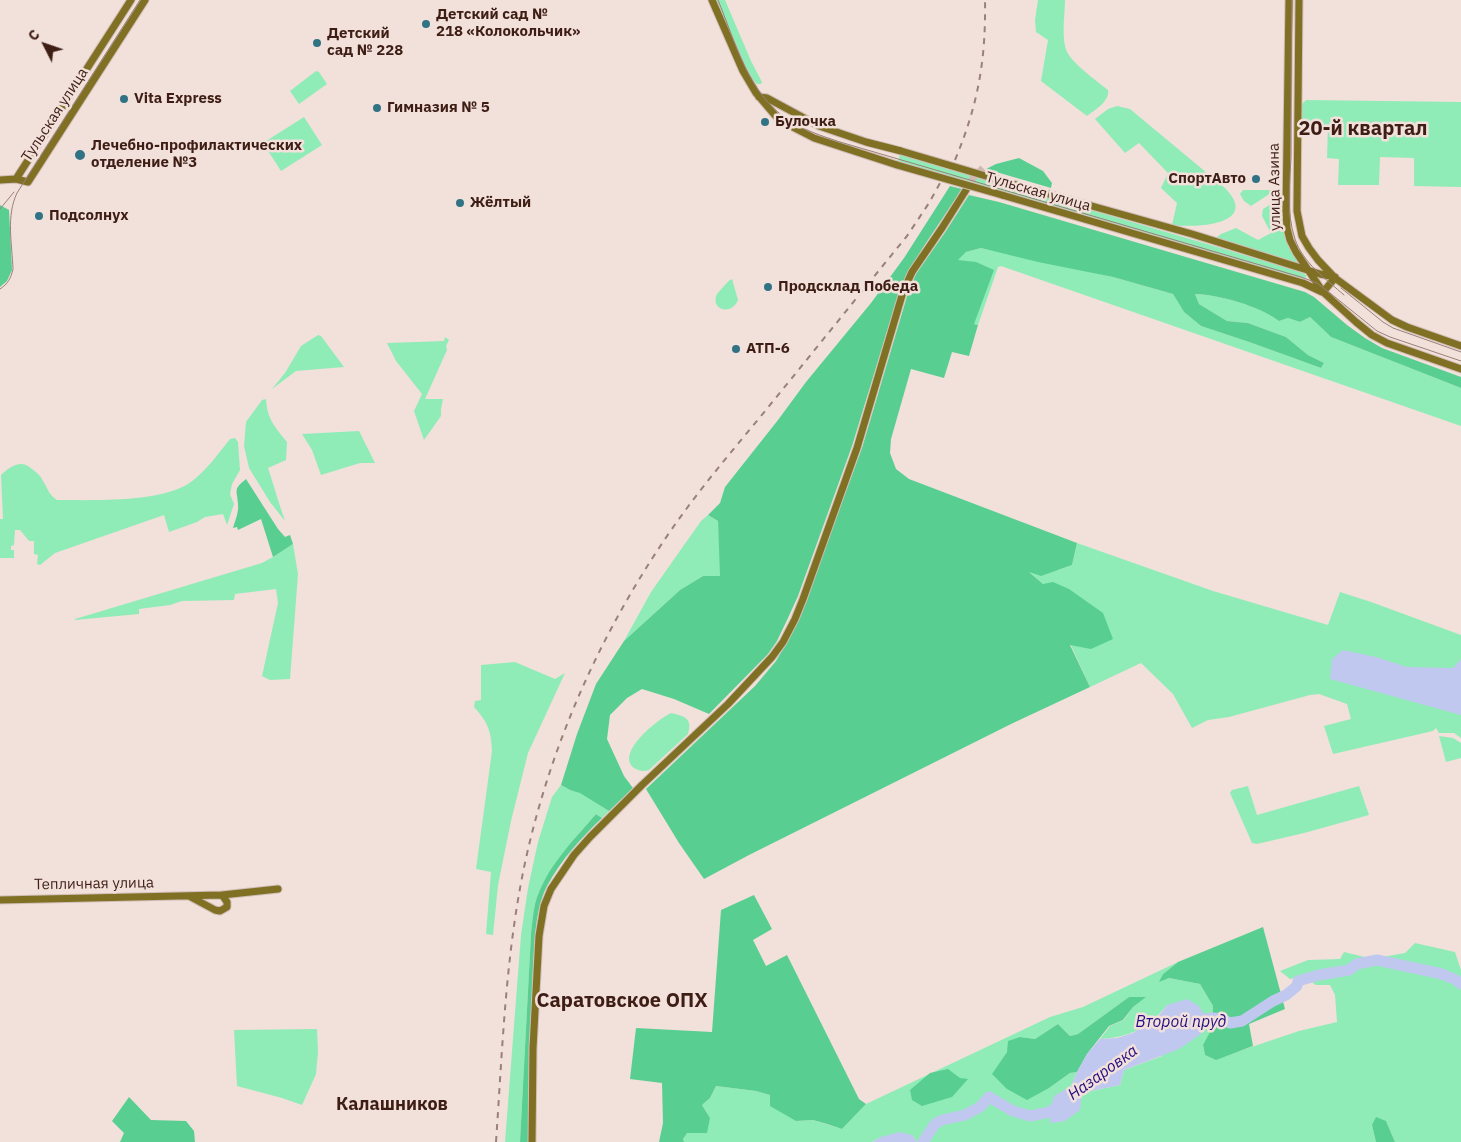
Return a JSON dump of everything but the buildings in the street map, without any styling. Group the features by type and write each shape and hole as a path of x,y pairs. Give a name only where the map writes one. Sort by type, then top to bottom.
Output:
{"street":[{"name":"Тульская улица","path":"131,0 16,179 28,182 145,0"},
{"name":"Тульская улица","path":"712,0 743,72 759,97 779,120 795,129 838,147 1303,283 1323,292"},
{"name":"улица Азина","path":"1289,0 1286,211 1287,228 1296,252 1323,292 1356,322 1380,339 1405,350 1461,369"},
{"name":"улица Азина","path":"1299,0 1298,217 1302,236 1318,260 1335,278 1392,320 1461,346"},
{"name":"Тульская улица","path":"759,97 767,98 819,126 866,142 1192,234 1335,278"},
{"path":"0,180 16,179"},
{"path":"532,1142 539,936 544,906 551,889 574,855 590,837 728,704 772,657 783,642 803,599 857,448 904,292 912,272 966,190"},
{"path":"1323,292 1335,278"},
{"name":"Тепличная улица","path":"0,900 222,895 278,889"},
{"name":"Тепличная улица","path":"189,896 220,912 227,907 227,902 222,895"}],"green space":[{"path":"715,0 725,0 762,82 761,84 757,84 745,71"},
{"path":"1038,0 1065,0 1064,33 1067,52 1080,67 1108,90 1107,98 1087,116 1041,81 1048,40 1036,32 1035,20"},
{"path":"316,71 319,72 327,84 299,104 290,91"},
{"path":"1306,100 1461,102 1461,187 1414,186 1414,158 1380,157 1379,185 1338,185 1339,159 1327,158 1328,126 1302,126 1302,104"},
{"path":"1117,106 1130,109 1225,188 1234,200 1235,210 1230,217 1221,222 1195,226 1172,225 1177,203 1161,188 1168,173 1139,143 1125,153 1095,119 1108,109"},
{"path":"304,117 322,145 281,171 263,143"},
{"path":"900,154 1299,271 1306,275 1306,277 1304,279 1298,278 898,162"},
{"path":"1019,158 1043,171 1052,183 1051,188 986,169 996,164"},
{"path":"950,186 962,189 922,249 900,289 852,446 798,596 777,641 768,654 709,714 674,699 642,689 627,698 610,715 607,739 624,776 633,788 609,811 580,793 561,785 577,734 596,684 624,641 680,590 703,576 720,576 718,521 708,515 720,503 725,487 806,382 871,303 904,258"},
{"path":"1243,190 1274,191 1251,206 1244,201 1240,194"},
{"path":"969,195 999,202 1305,292 1314,297 1347,325 1382,348 1461,377 1461,388 1331,337 1310,317 1300,322 1288,318 1279,321 1239,302 1195,294 1199,304 1227,321 1248,323 1286,337 1308,355 1324,363 1321,368 1201,326 1184,312 1173,294 1113,277 981,248 966,252 958,260 976,262 994,270 974,324 978,325 969,356 952,352 944,378 911,369 891,439 890,453 896,469 909,479 1077,543 1072,565 1041,576 1029,572 1043,584 1053,582 1069,589 1103,613 1113,639 1091,649 1070,645 1090,687 1011,724 704,879 679,843 646,789 755,686 776,661 786,644 807,600 862,448 908,293 916,274"},
{"path":"1278,200 1282,200 1288,240 1299,261 1298,264 1218,240 1217,237 1221,234 1236,228 1258,240 1271,233 1262,216 1263,209"},
{"path":"0,205 9,210 12,270 7,281 0,287"},
{"path":"981,248 1113,277 1173,294 1184,312 1201,326 1321,368 1324,363 1308,355 1286,337 1248,323 1227,321 1199,304 1195,294 1239,302 1279,321 1288,318 1300,322 1310,317 1331,337 1461,388 1461,426 1001,266 998,267 978,325 974,324 957,260 966,252"},
{"path":"732,279 738,300 731,308 720,308 717,305 716,296 728,281"},
{"path":"318,335 321,336 344,367 296,371 272,389 285,373 301,346"},
{"path":"445,337 449,340 446,346 447,350 425,399 443,399 441,416 424,440 414,411 422,394 396,361 387,343 444,341"},
{"path":"266,399 270,417 287,442 286,460 268,468 285,521 270,502 249,468 244,446 246,422 262,400"},
{"path":"359,431 375,463 360,463 321,475 312,450 302,434"},
{"path":"235,438 238,442 240,470 232,484 230,494 234,504 227,525 223,514 205,517 197,522 169,532 164,515 55,553 40,565 37,564 38,555 34,554 34,541 29,541 20,530 15,530 14,545 11,546 11,550 14,550 14,558 0,558 0,519 3,519 1,475 12,467 20,464 28,466 40,476 50,494 57,500 108,500 145,497 163,494 191,482 207,467 230,439"},
{"path":"246,479 278,529 285,537 290,535 293,544 273,557 261,519 238,530 237,527 233,528 238,510 237,490 239,485"},
{"path":"708,515 718,521 721,576 703,576 680,590 624,641 651,592 701,521"},
{"path":"1077,543 1213,591 1328,625 1340,592 1461,635 1461,738 1454,733 1439,733 1436,728 1433,731 1333,754 1324,726 1351,719 1347,704 1319,694 1229,717 1208,720 1192,728 1173,694 1141,663 1090,687 1043,584 1027,570 1058,570 1072,565"},
{"path":"293,544 298,574 290,679 270,680 262,676 278,603 276,589 235,594 234,600 182,601 170,605 139,609 139,614 75,620 262,563"},
{"path":"515,662 555,679 565,673 528,753 511,821 498,885 493,935 486,934 491,872 476,869 492,744 486,722 474,707 475,701 481,700 481,665"},
{"path":"671,713 680,715 688,721 688,734 649,770 642,771 634,768 630,762 630,754 640,737"},
{"path":"1439,736 1453,738 1461,743 1461,758 1446,762"},
{"path":"561,785 570,790 580,792 609,811 602,818 596,814 569,845 546,879 535,904 531,934 520,1142 505,1142 521,935 528,888 538,842 552,797"},
{"path":"1248,786 1257,815 1359,786 1369,815 1304,833 1257,844 1252,843 1230,793 1232,790"},
{"path":"596,814 602,818 565,858 547,886 540,905 536,926 533,968 528,1142 520,1142 531,934 535,904 553,867"},
{"path":"754,895 772,929 753,940 766,966 787,955 859,1099 866,1104 842,1129 813,1120 796,1121 770,1106 770,1095 756,1091 716,1086 710,1098 702,1105 710,1118 707,1133 687,1133 683,1139 684,1142 659,1142 663,1123 662,1083 630,1079 636,1028 712,1032 721,910"},
{"path":"1263,927 1285,1009 1249,1024 1253,1046 1216,1060 1205,1055 1203,1045 1212,1028 1213,1006 1200,984 1169,978 1159,982 1163,974 1178,962"},
{"path":"1415,943 1455,952 1461,970 1461,1142 1395,1142 1386,1121 1372,1125 1376,1142 917,1142 912,1135 881,1137 872,1142 684,1142 683,1139 686,1133 710,1118 702,1105 710,1098 716,1086 756,1091 770,1095 796,1121 813,1120 842,1129 866,1104 1050,1017 1083,1007 1178,962 1163,974 1160,981 1169,978 1200,984 1213,1006 1212,1028 1203,1046 1205,1055 1216,1059 1299,1031 1337,1022 1335,995 1330,985 1316,985 1302,976 1290,979 1280,971 1308,960 1340,959 1344,952 1369,958 1405,953","holes":["1129,997 1145,997 1133,1007 1124,1020 1110,1026 1100,1039 1129,1034 1138,1030 1153,1020 1167,1005 1162,1056 1124,1070 1120,1085 1082,1093 1065,1121 1050,1122 1077,1072 1070,1073 1049,1088 993,1074 1007,1052 1020,1037 1035,1039 1058,1024 1070,1036 1078,1034"]},
{"path":"1129,997 1146,997 1133,1007 1123,1020 1109,1026 1087,1054 1077,1072 1070,1073 1049,1088 1027,1100 1007,1089 992,1074 1007,1052 1008,1041 1020,1037 1035,1039 1058,1024 1070,1036 1078,1034"},
{"path":"317,1029 318,1052 316,1074 302,1105 237,1086 234,1030"},
{"path":"948,1069 960,1078 968,1079 952,1097 922,1106 912,1100 910,1090 930,1073"},
{"path":"129,1097 151,1120 186,1121 194,1131 195,1142 120,1142 124,1133 112,1121"},
{"path":"1376,1117 1386,1121 1395,1142 1376,1142 1372,1125"}],"water":[{"path":"1343,650 1376,657 1407,667 1453,668 1461,659 1461,715 1330,679 1332,659"},
{"name":"Второй пруд","path":"1187,999 1199,1006 1206,1018 1201,1034 1179,1049 1124,1070 1120,1085 1082,1093 1080,1110 1065,1121 1050,1123 1050,1112 1054,1096 1071,1086 1087,1054 1100,1039 1117,1038 1133,1033 1157,1018 1167,1005"},
{"path":"899,1132 912,1135 917,1142 872,1142 881,1137"}],"waterway":[{"name":"Назаровка","path":"1192,1022 1211,1018 1230,1023 1242,1021 1286,995 1297,986 1298,981 1349,970 1357,964 1377,960 1442,974 1461,984"},
{"name":"Назаровка","path":"923,1142 935,1124 942,1120 965,1115 980,1107 989,1097 1013,1111 1030,1116 1050,1112 1060,1103"}],"tunnel":[{"path":"966,190 973,178 983,168"}],"tram line":[{"path":"0,289 9,280 13,269 11,221 17,193 140,0"},
{"path":"718,0 744,65 762,95 787,119 800,126 840,142 1301,277 1317,283 1377,331 1461,361"},
{"path":"1292,0 1290,219 1295,239 1304,256 1323,277 1344,295"},
{"path":"0,209 14,192"},
{"path":"1341,288 1393,328 1461,352"}],"railway":[{"path":"955,160 970,120 979,82 984,43 985,0"},
{"path":"496,1142 507,990 522,878 530,841 553,762 583,686 620,612 674,525 907,236 940,183"}],"place":[{"name":"Детский сад № 218 «Колокольчик»","path":"426,24"},
{"name":"Детский сад № 228","path":"317,43"},
{"name":"Vita Express","path":"124,99"},
{"name":"Гимназия № 5","path":"377,108"},
{"name":"Булочка","path":"765,122"},
{"name":"Лечебно-профилактических отделение №3","path":"80,155"},
{"name":"СпортАвто","path":"1256,179"},
{"name":"Жёлтый","path":"460,203"},
{"name":"Подсолнух","path":"39,216"},
{"name":"Продсклад Победа","path":"768,287"},
{"name":"АТП-6","path":"736,349"}],"district":[{"name":"20-й квартал","path":"1363,129"},
{"name":"Саратовское ОПХ","path":"622,1001"},
{"name":"Калашников","path":"392,1105"}]}
